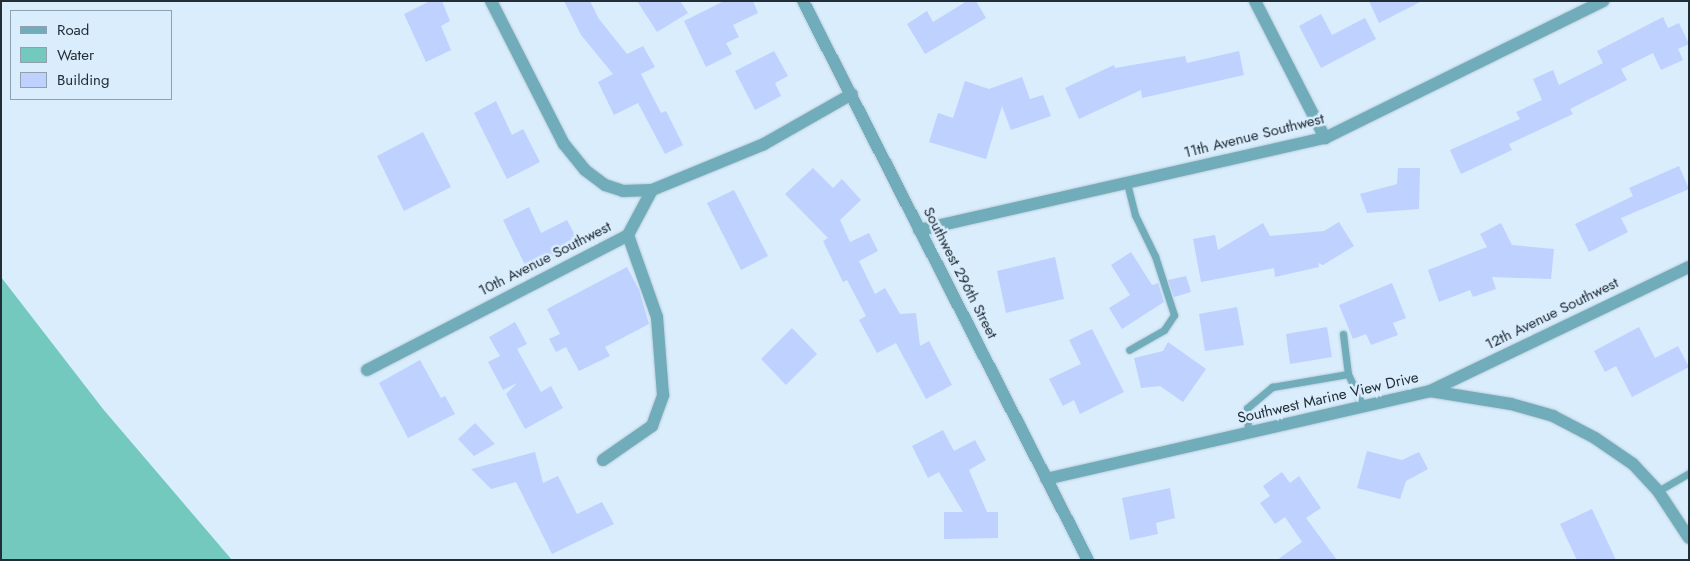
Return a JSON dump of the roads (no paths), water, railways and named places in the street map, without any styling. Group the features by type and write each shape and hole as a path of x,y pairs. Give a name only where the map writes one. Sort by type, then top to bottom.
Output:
{"street":[{"path":"491,1 564,144 585,170 606,185 623,191 652,190 764,144 852,94"},
{"name":"Southwest 296th Street","path":"803,1 1046,478 1084,558"},
{"path":"1255,1 1325,138"},
{"name":"11th Avenue Southwest","path":"919,230 1325,138 1603,1"},
{"name":"10th Avenue Southwest","path":"367,370 628,235 652,190"},
{"path":"603,460 652,426 663,395 657,317 628,235"},
{"name":"12th Avenue Southwest","path":"1430,391 1689,267"},
{"name":"Southwest Marine View Drive","path":"1046,478 1430,391 1511,404 1553,416 1595,438 1632,464 1658,491 1689,538"}],"lane":[{"path":"1127,183 1135,215 1155,256 1174,315 1164,330 1129,350"},
{"path":"1343,334 1348,374 1359,392 1362,406"},
{"path":"1248,432 1247,408 1272,387 1348,374"},
{"path":"1658,491 1689,473"}],"water":[{"path":"1,277 103,409 232,560 1,560"}]}
